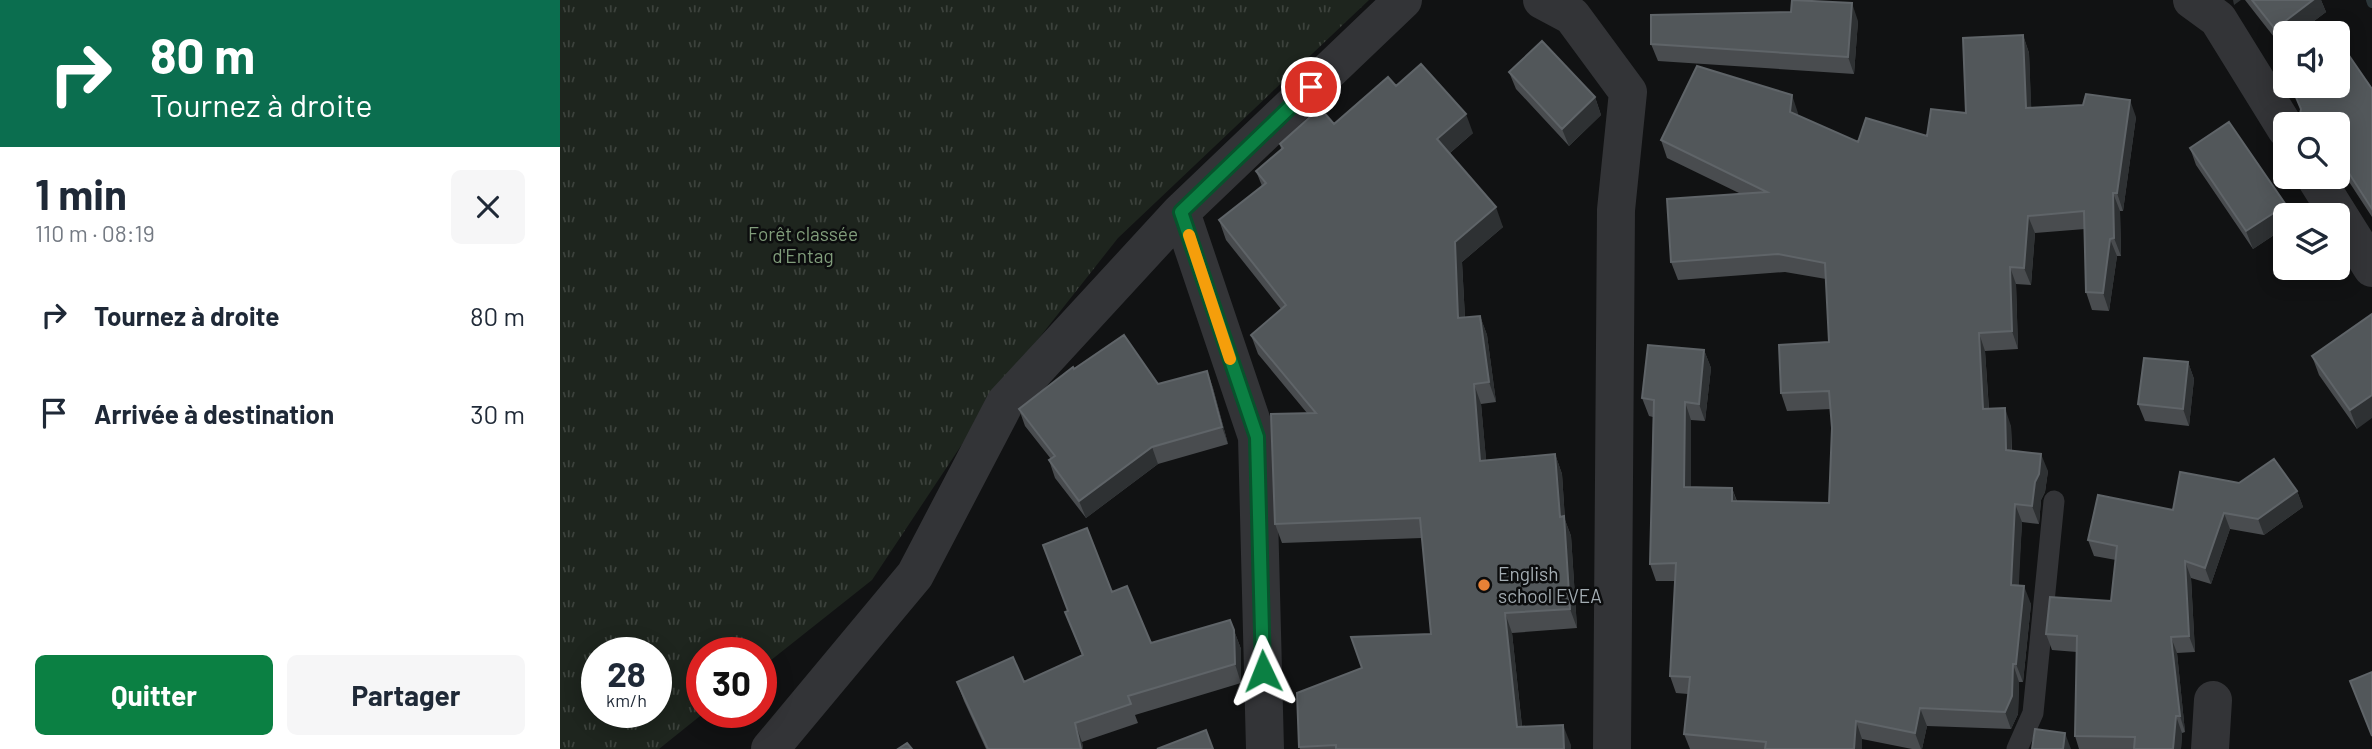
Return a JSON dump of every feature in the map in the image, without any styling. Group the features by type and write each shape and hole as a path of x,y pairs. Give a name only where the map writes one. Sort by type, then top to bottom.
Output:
{"street":[{"path":"771,749 915,575 1006,402 1181,212 1403,0"},
{"path":"2192,0 2218,19 2275,112"},
{"path":"1568,5 1628,92 1616,210 1612,749"},
{"path":"2323,189 2372,268"},
{"path":"1181,212 1257,437 1265,749"},
{"path":"2210,749 2213,700"}],"lane":[{"path":"2017,749 2034,713 2054,501"}],"green space":[{"name":"Forêt classée d'Entag","path":"560,0 1369,0 1118,238 998,390 872,580 777,655 777,637 686,637 686,727 659,749 560,749"}],"building":[{"path":"1792,0 1852,3 1848,57 1651,44 1651,15 1791,12"},
{"path":"2252,0 2313,0 2285,21 2273,21 2273,26"},
{"path":"2023,35 2026,108 2083,105 2086,94 2130,100 2117,193 2113,193 2114,238 2110,239 2103,293 2086,292 2084,211 2028,216 2024,268 2010,267 2012,331 1979,333 1983,409 2005,408 2006,450 2041,454 2032,506 2015,504 2011,585 2024,586 2016,664 2013,664 2012,696 2005,712 1920,708 1915,733 1856,721 1854,749 1765,749 1766,742 1684,734 1690,677 1670,676 1676,563 1650,564 1654,400 1642,398 1648,345 1704,350 1699,404 1685,402 1684,487 1732,488 1732,501 1829,503 1832,428 1829,391 1781,393 1779,345 1829,342 1825,263 1778,254 1671,262 1667,199 1767,192 1661,140 1697,66 1792,95 1790,112 1858,142 1866,118 1927,136 1931,109 1966,113 1963,38"},
{"path":"1542,41 1595,97 1562,129 1509,72"},
{"path":"2350,57 2372,89 2372,209 2350,175 2350,112 2300,112 2296,98 2350,98"},
{"path":"1421,64 1466,114 1437,139 1496,207 1455,242 1458,318 1480,316 1489,382 1474,384 1480,461 1555,454 1560,517 1564,516 1570,609 1505,613 1517,727 1563,725 1564,749 1336,749 1336,745 1299,747 1297,693 1362,668 1351,637 1431,634 1420,518 1275,524 1271,414 1316,413 1251,335 1286,305 1219,220 1266,183 1256,171 1283,148 1280,144 1320,108 1334,124 1388,77 1396,86"},
{"path":"2229,122 2285,203 2273,203 2273,213 2246,231 2190,148"},
{"path":"2372,314 2372,395 2350,410 2312,356"},
{"path":"1124,335 1158,384 1207,371 1222,427 1152,447 1079,501 1049,460 1055,456 1019,409 1073,367 1074,369"},
{"path":"2144,358 2188,362 2183,409 2138,404"},
{"path":"2274,459 2297,491 2258,519 2224,513 2205,568 2185,561 2189,636 2171,637 2180,716 2176,716 2173,749 2134,749 2135,737 2075,736 2077,636 2046,634 2050,597 2111,601 2117,546 2088,540 2098,495 2173,510 2180,472 2239,483"},
{"path":"1087,528 1112,592 1127,586 1151,643 1230,620 1234,630 1235,664 1128,696 1131,704 1075,723 1081,749 988,749 957,682 1013,657 1024,682 1083,655 1065,612 1068,611 1043,545"},
{"path":"2372,672 2372,736 2350,681"},
{"path":"2035,729 2065,733 2063,749 2032,749"},
{"path":"1206,730 1213,749 1157,749"},
{"path":"907,743 912,749 898,749"}],"slow traffic":[{"path":"1189,235 1230,359"}],"place":[{"name":"English school EVEA","path":"1484,585"}],"route":[{"path":"1263,671 1257,437 1181,212 1311,87"}]}
